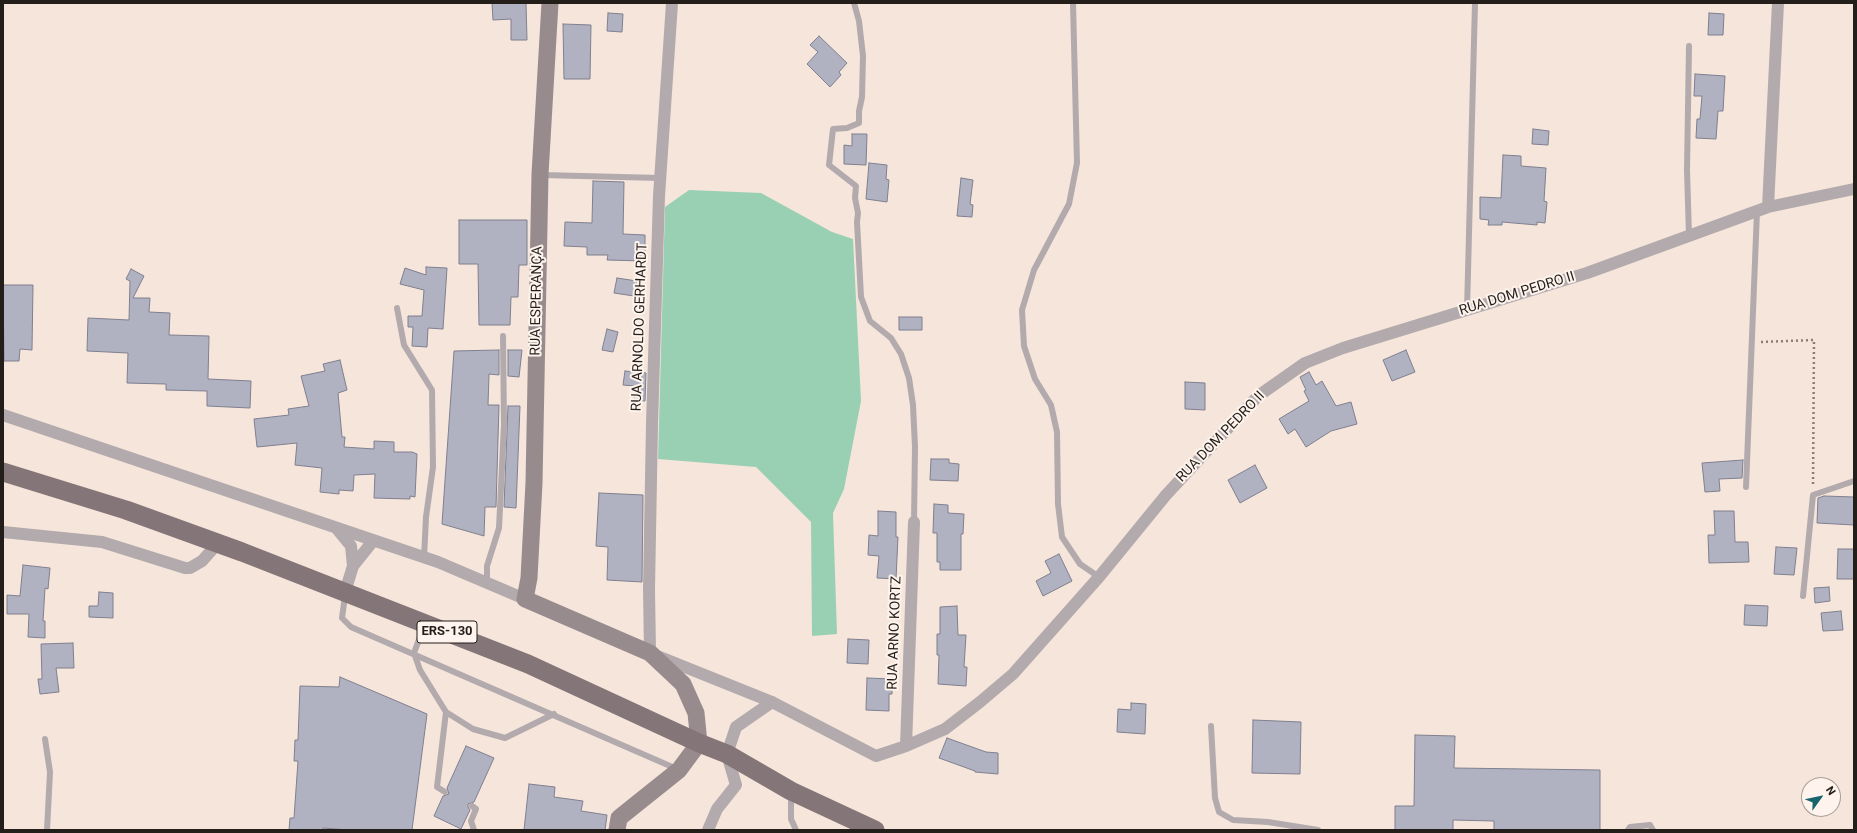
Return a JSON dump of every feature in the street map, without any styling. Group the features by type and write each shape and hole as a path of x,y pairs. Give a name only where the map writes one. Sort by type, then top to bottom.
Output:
{"main road":[{"name":"ERS-130","path":"3,472 126,510 218,543 528,664 699,743 727,754 791,791 875,830"}],"street":[{"name":"RUA ESPERANÇA","path":"525,599 530,578 534,483 540,174 550,3"},
{"name":"RUA ARNOLDO GERHARDT","path":"650,652 649,589 652,424 660,178 672,3"},
{"path":"1763,209 1778,3"},
{"name":"RUA DOM PEDRO II","path":"650,652 772,702 876,756 906,746 945,729 1013,674 1099,577 1166,495 1258,396 1305,363 1343,348 1587,273 1763,209 1854,189"},
{"path":"3,415 372,541 438,562 650,652 683,684 696,713 699,743 679,770 619,818 617,830"},
{"name":"RUA ARNO KORTZ","path":"906,746 914,522"},
{"path":"337,529 351,546 354,566"},
{"path":"3,532 102,542 186,568 190,568 202,561 218,543"},
{"path":"345,592 354,566 372,541"},
{"path":"708,830 717,809 736,785 727,754 736,727 772,702"}],"lane":[{"path":"854,3 859,21 863,56 862,97 859,111 859,123 847,128 833,128 829,165 856,186 861,297 870,321 891,338 901,354 908,378 913,405 915,447 914,522"},
{"path":"1073,3 1077,163 1069,204 1034,270 1022,310 1024,346 1035,379 1051,405 1057,432 1058,504 1062,537 1080,564 1099,577"},
{"path":"1467,310 1475,3"},
{"path":"1689,46 1687,170 1689,236"},
{"path":"540,174 660,178"},
{"path":"1746,487 1751,342 1763,209"},
{"path":"397,308 404,345 432,390 433,467 426,518 424,558"},
{"path":"487,583 487,566 499,528 504,425 504,336"},
{"path":"1804,596 1813,495 1854,481"},
{"path":"345,592 342,618 351,627 554,714 679,770"},
{"path":"426,623 414,653 420,670 446,712 473,729 505,738 554,714"},
{"path":"445,792 438,787 446,712"},
{"path":"1211,726 1215,798 1219,812 1233,820 1268,822 1318,830"},
{"path":"45,739 50,772 47,830"},
{"path":"791,791 791,819 796,830"},
{"path":"472,806 476,809 471,821 474,830"},
{"path":"1628,830 1630,828 1650,825 1653,830"}],"path":[{"path":"1751,342 1814,340 1813,495"}],"green space":[{"path":"689,190 761,193 832,232 853,239 861,401 844,489 833,513 837,634 812,636 811,522 756,467 658,459 665,207"}],"building":[{"path":"492,3 526,3 527,40 511,40 511,19 493,20"},
{"path":"608,13 623,14 622,32 607,31"},
{"path":"1709,13 1724,14 1723,35 1708,35"},
{"path":"563,24 591,25 590,79 564,79"},
{"path":"819,36 847,63 839,72 841,75 830,87 807,64 818,52 810,45"},
{"path":"1695,74 1725,76 1723,111 1718,111 1716,139 1696,138 1697,119 1700,119 1702,96 1694,96"},
{"path":"1533,129 1549,131 1548,145 1532,144"},
{"path":"852,134 867,134 866,165 844,164 844,145 852,146"},
{"path":"1503,155 1521,156 1521,166 1546,168 1544,201 1547,202 1545,223 1537,222 1537,225 1502,222 1502,225 1488,225 1489,220 1480,219 1480,197 1501,198"},
{"path":"869,163 887,165 886,179 889,180 887,202 866,199"},
{"path":"961,178 973,180 970,204 973,205 972,217 957,216"},
{"path":"593,181 624,182 623,234 645,235 645,261 607,260 608,255 587,255 587,247 564,246 565,222 592,223"},
{"path":"459,220 527,220 527,265 519,265 518,297 511,297 510,325 479,325 478,264 459,264"},
{"path":"426,267 447,268 443,329 428,328 427,347 412,346 413,327 408,327 408,316 422,316 424,290 400,284 405,268 426,275"},
{"path":"131,269 144,276 133,298 150,298 149,312 170,313 169,335 209,336 208,379 251,381 250,408 207,406 207,391 166,390 166,384 127,383 128,353 87,351 88,318 129,320 130,281 126,279"},
{"path":"617,278 637,281 634,296 614,293"},
{"path":"3,285 33,285 32,350 20,349 19,361 4,361"},
{"path":"899,317 922,317 922,330 899,330"},
{"path":"607,329 618,332 613,352 602,350"},
{"path":"499,350 499,375 489,374 488,405 499,405 496,507 485,507 484,536 442,524 454,351"},
{"path":"508,350 522,350 519,377 508,376"},
{"path":"1406,350 1415,372 1392,381 1383,360"},
{"path":"340,360 347,390 338,393 342,437 345,437 344,447 374,449 374,441 394,442 394,452 412,452 417,454 415,497 410,496 410,499 374,498 375,474 354,475 353,491 339,490 339,494 320,492 322,468 295,465 297,443 257,447 254,419 289,415 288,409 309,406 301,376 325,371 323,364"},
{"path":"625,371 646,373 645,401 634,400 635,386 623,385"},
{"path":"1309,372 1316,385 1322,381 1336,406 1351,402 1357,424 1331,431 1306,447 1295,429 1288,434 1279,419 1309,401 1300,377"},
{"path":"1185,382 1205,383 1205,410 1185,409"},
{"path":"508,406 520,406 516,508 504,507"},
{"path":"931,459 949,459 949,463 959,464 958,481 930,480"},
{"path":"1743,460 1742,478 1719,479 1720,491 1705,492 1702,463"},
{"path":"1255,465 1267,488 1240,503 1228,480"},
{"path":"599,493 643,495 642,582 607,580 608,547 596,546"},
{"path":"1824,496 1854,497 1854,525 1817,523 1818,498"},
{"path":"934,504 948,505 948,513 964,514 963,534 961,534 961,570 940,570 940,562 937,562 937,533 933,533"},
{"path":"878,511 896,512 896,537 898,537 896,579 877,578 879,556 868,555 869,535 878,536"},
{"path":"1714,511 1734,511 1735,542 1748,542 1749,562 1709,563 1708,535 1715,535"},
{"path":"1776,547 1797,548 1794,575 1774,574"},
{"path":"1838,549 1854,549 1854,579 1837,579"},
{"path":"1059,554 1072,581 1043,596 1036,581 1051,573 1045,561"},
{"path":"23,565 50,568 48,589 45,588 43,621 45,621 45,638 28,637 29,614 7,614 7,595 20,596"},
{"path":"1829,587 1830,601 1815,603 1814,588"},
{"path":"99,592 113,593 113,618 89,617 89,606 98,606"},
{"path":"1745,605 1768,606 1767,626 1744,625"},
{"path":"957,606 958,635 966,635 964,667 967,667 966,686 938,684 939,655 937,655 937,634 940,634 940,607"},
{"path":"1841,611 1843,630 1823,631 1821,613"},
{"path":"848,639 869,640 868,664 847,663"},
{"path":"73,643 74,668 56,668 59,692 40,694 38,679 42,679 41,644"},
{"path":"340,677 427,714 412,830 348,830 323,828 323,830 289,830 290,818 294,818 298,761 294,761 295,740 298,740 300,686 339,687"},
{"path":"867,678 892,679 892,694 889,694 889,711 866,710"},
{"path":"1131,703 1146,704 1145,734 1117,732 1118,709 1131,710"},
{"path":"1253,720 1301,722 1300,774 1252,773"},
{"path":"1415,735 1455,736 1454,768 1600,770 1600,830 1494,830 1494,821 1453,820 1453,830 1395,830 1395,806 1414,806"},
{"path":"947,738 986,752 998,753 998,774 975,772 939,758"},
{"path":"466,746 494,758 474,802 468,804 470,810 461,829 434,816 443,796 449,794 447,788"},
{"path":"529,784 555,787 554,797 583,801 581,811 607,815 605,830 524,830"}]}
